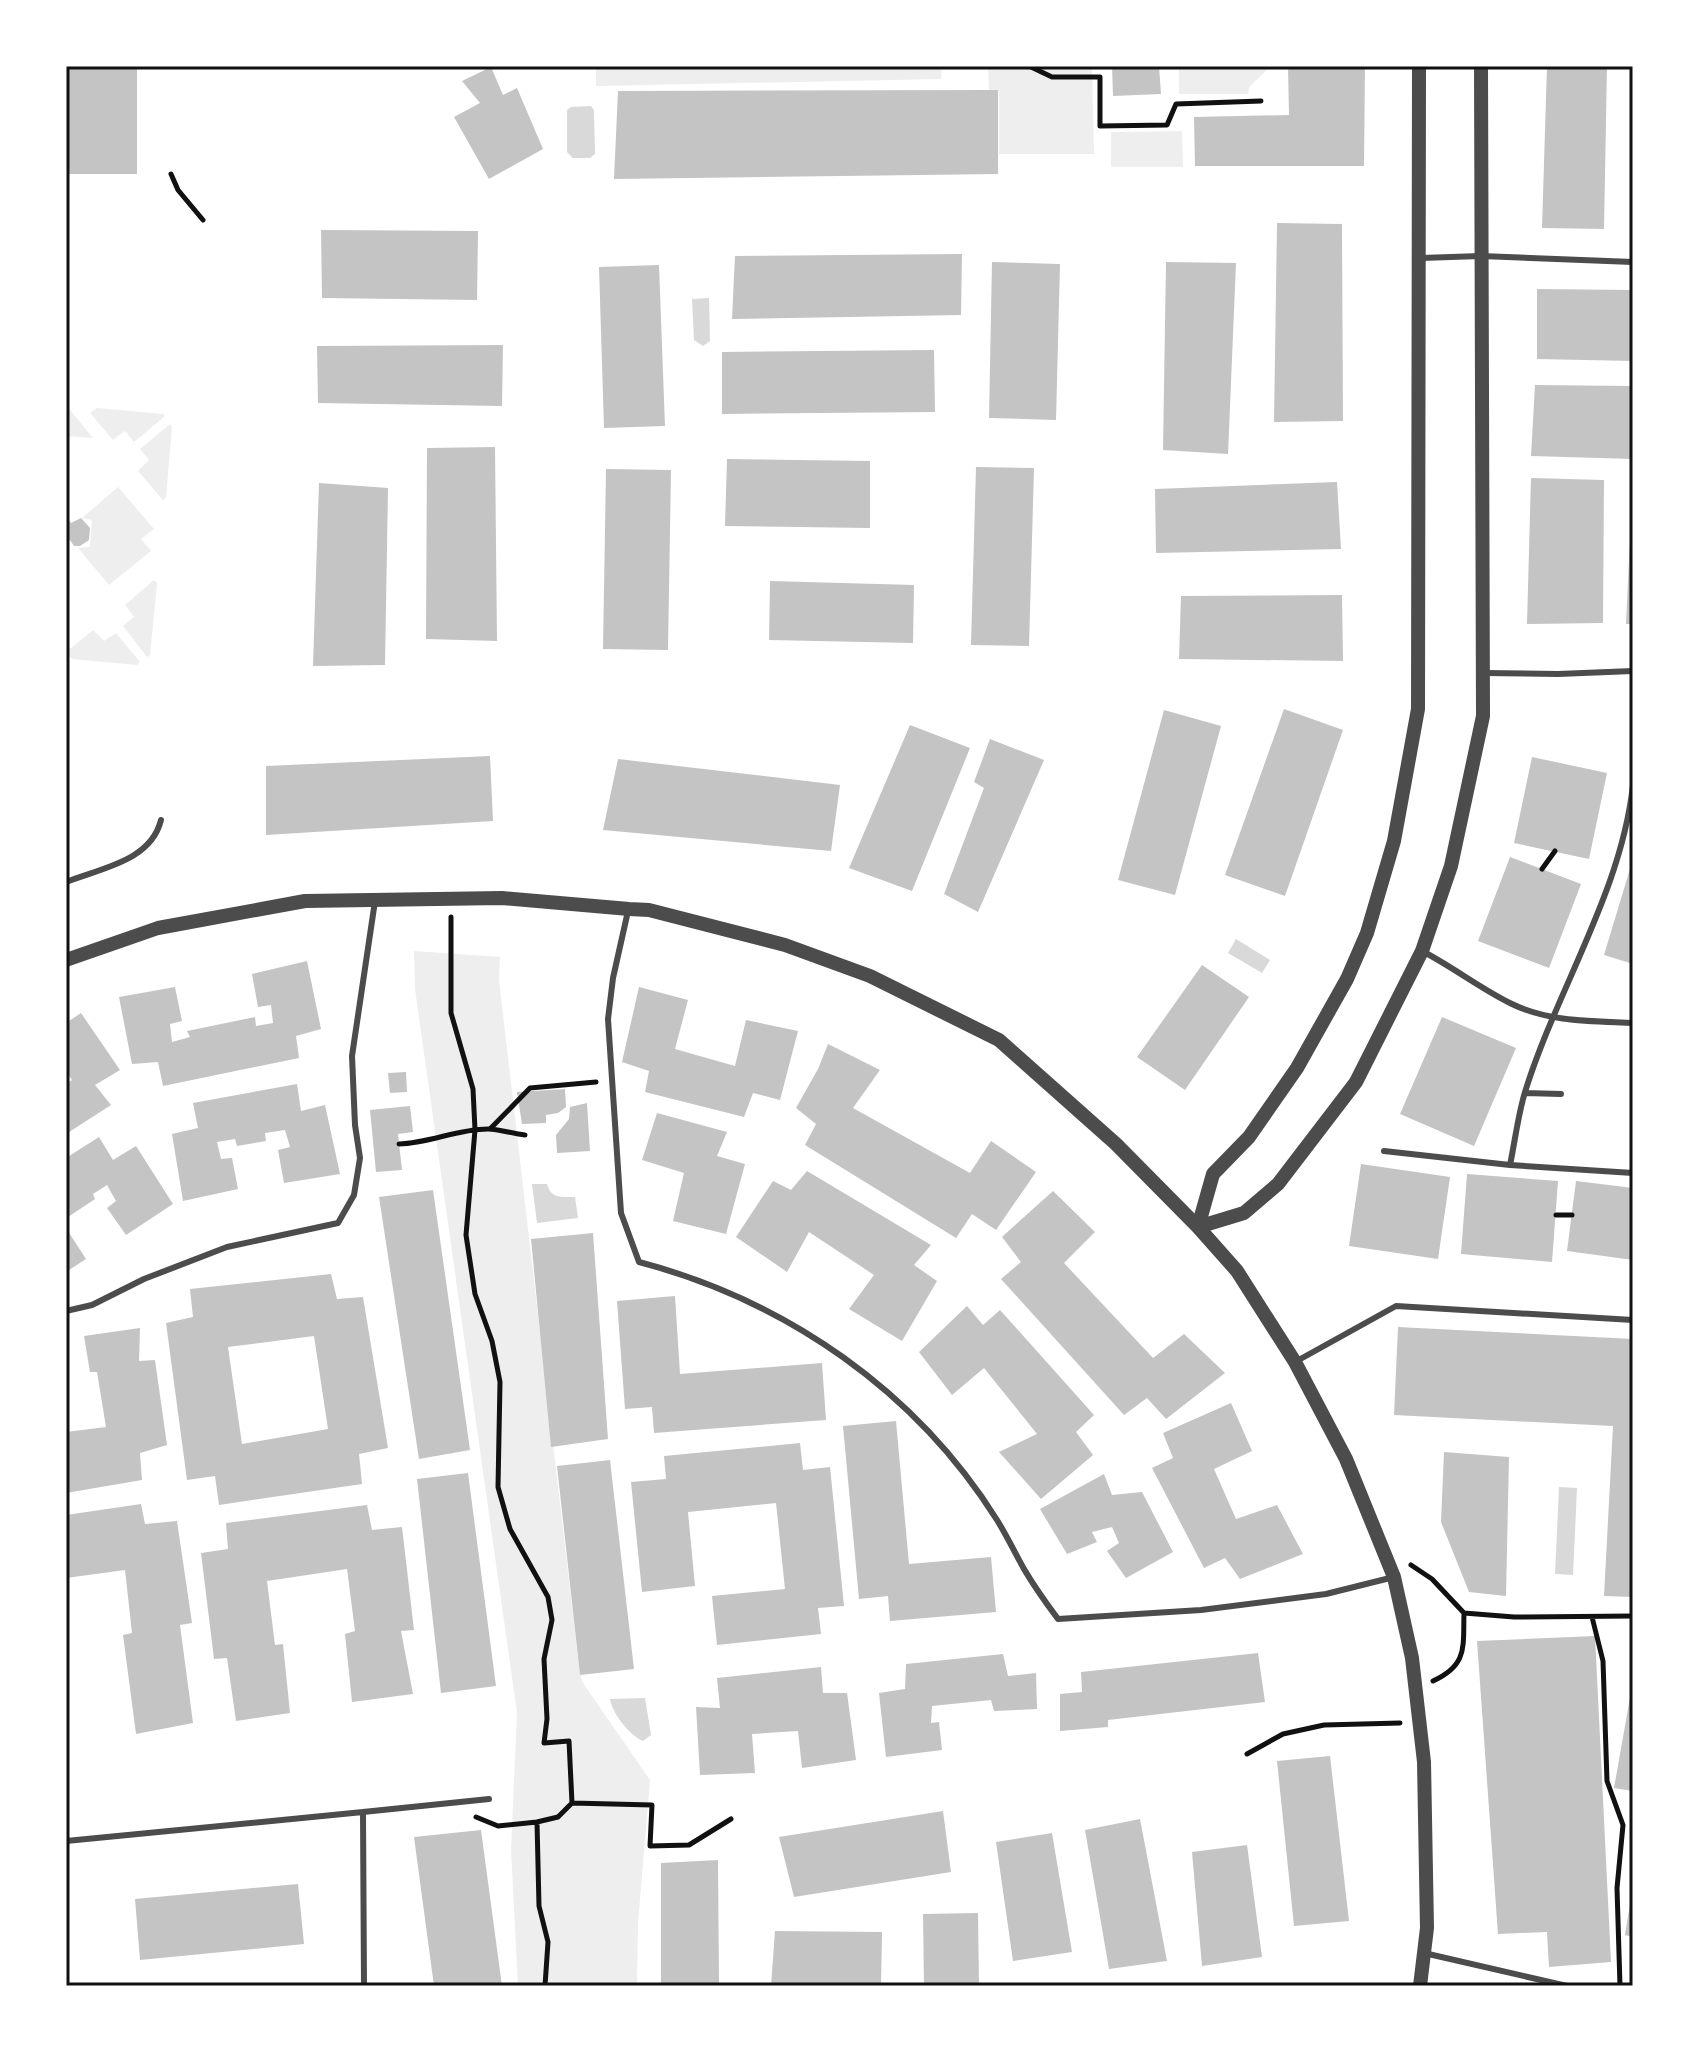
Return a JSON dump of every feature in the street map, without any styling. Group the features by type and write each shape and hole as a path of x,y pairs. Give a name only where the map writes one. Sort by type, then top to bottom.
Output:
{"street":[{"path":"1198,1227 1213,1174 1249,1137 1297,1068 1347,979 1367,933 1394,841 1418,709 1419,66"},
{"path":"1198,1227 1244,1213 1278,1184 1356,1082 1422,951 1451,866 1483,716 1481,66"},
{"path":"66,960 158,928 305,901 502,898 649,910 785,945 870,976 999,1040 1116,1144 1237,1271 1295,1362 1346,1459 1394,1577 1412,1658 1424,1762 1427,1913 1420,1986"}],"lane":[{"path":"1419,259 1481,256 1633,262"},
{"path":"1483,673 1633,671"},
{"path":"1510,1165 1525,1093 1598,910 1629,820 1633,785"},
{"path":"66,882 144,850 157,834 161,820"},
{"path":"66,1311 92,1305 144,1279 227,1247 338,1223 354,1195 360,1158 352,1056 376,900"},
{"path":"629,909 613,978 610,1006 611,1082 621,1213 639,1262 696,1279 778,1316 843,1355 896,1399 942,1446 997,1520 1025,1571 1058,1619 1201,1610 1326,1594 1394,1577"},
{"path":"1422,951 1513,1004 1554,1018 1633,1023"},
{"path":"1525,1093 1561,1094"},
{"path":"1384,1151 1510,1165 1633,1173"},
{"path":"1295,1362 1396,1306 1633,1320"},
{"path":"66,1841 489,1799"},
{"path":"363,1812 364,1986"},
{"path":"1424,1953 1567,1986"}],"path":[{"path":"954,66 963,66"},
{"path":"1029,66 1052,77 1100,77 1100,126 1167,125 1176,104 1261,101"},
{"path":"171,174 178,190 203,220"},
{"path":"1542,869 1555,851"},
{"path":"451,900 451,1013 473,1089 475,1130 466,1235 475,1294 492,1341 500,1382 498,1487 510,1529 548,1597 552,1620 544,1659 547,1719 544,1743 569,1741 572,1803"},
{"path":"491,1128 530,1088 611,1082"},
{"path":"399,1144 421,1143 491,1128 506,1134 525,1135"},
{"path":"1556,1215 1572,1215"},
{"path":"1380,1544 1432,1579 1464,1613 1514,1617 1633,1616"},
{"path":"1416,1689 1451,1673 1462,1657 1464,1613"},
{"path":"1592,1617 1603,1661 1607,1781 1623,1825 1617,1888 1620,1986"},
{"path":"1247,1754 1283,1734 1324,1725 1419,1722"},
{"path":"446,1804 498,1826 558,1817 572,1803 652,1805 650,1846 689,1845 731,1819"},
{"path":"537,1822 539,1906 548,1942 545,1986"}],"shaded area":[{"path":"596,66 942,66 941,79 596,86"},
{"path":"988,66 1092,66 1094,154 999,154 999,91 989,90"},
{"path":"1179,66 1271,66 1249,87 1248,94 1179,94"},
{"path":"591,106 594,110 595,154 590,158 573,158 567,152 567,110"},
{"path":"1182,131 1183,167 1111,167 1111,132"},
{"path":"709,298 710,341 703,346 694,340 692,299"},
{"path":"66,405 93,438 66,436"},
{"path":"97,408 165,416 134,442 125,431 113,440 90,413"},
{"path":"170,424 166,498 163,500 138,471 149,460 140,449"},
{"path":"118,487 154,529 141,539 151,551 109,585 78,548 90,547 92,520 82,518"},
{"path":"154,580 157,583 150,655 147,657 123,626 134,617 125,605"},
{"path":"93,630 104,641 116,633 140,662 137,665 72,659 66,652"},
{"path":"1236,939 1270,960 1262,973 1228,953"},
{"path":"414,951 500,957 499,980 580,1675 650,1780 638,1923 637,1986 518,1986 511,1850 517,1713 415,989"},
{"path":"532,1184 547,1184 554,1195 575,1197 578,1218 537,1223"},
{"path":"1559,1487 1577,1488 1573,1575 1555,1574"},
{"path":"645,1698 651,1735 643,1741 622,1723 610,1699"}],"building":[{"path":"66,66 137,66 137,174 66,174"},
{"path":"1112,66 1159,66 1161,94 1113,96"},
{"path":"1288,66 1365,66 1364,166 1195,166 1194,117 1289,115"},
{"path":"1547,66 1607,66 1604,229 1542,228"},
{"path":"491,67 503,95 517,88 543,149 489,179 454,117 480,103 462,81"},
{"path":"998,90 998,174 614,179 618,91"},
{"path":"1277,223 1342,224 1343,421 1274,422"},
{"path":"321,230 478,231 477,300 322,298"},
{"path":"962,254 961,315 732,319 735,256"},
{"path":"992,262 1060,264 1056,420 989,418"},
{"path":"1166,262 1236,263 1228,454 1163,450"},
{"path":"659,265 665,426 604,428 599,267"},
{"path":"1537,289 1633,290 1633,361 1537,359"},
{"path":"503,345 502,406 318,403 317,346"},
{"path":"934,350 935,412 722,414 722,352"},
{"path":"1535,385 1633,386 1633,459 1531,456"},
{"path":"495,447 497,641 426,639 427,448"},
{"path":"727,459 870,461 870,528 725,526"},
{"path":"976,467 1034,468 1029,646 971,645"},
{"path":"606,469 671,470 668,650 603,649"},
{"path":"1531,478 1604,480 1603,623 1527,624"},
{"path":"1337,482 1341,549 1156,553 1155,489"},
{"path":"319,483 388,488 385,665 313,666"},
{"path":"66,516 71,523 81,518 90,528 89,540 80,546 74,546 70,540 66,543"},
{"path":"1631,518 1633,624 1626,624"},
{"path":"770,581 914,585 913,643 769,640"},
{"path":"1342,595 1343,661 1179,659 1181,596"},
{"path":"1284,709 1343,730 1285,896 1225,875"},
{"path":"1164,710 1221,726 1175,895 1118,880"},
{"path":"910,725 970,748 912,891 849,868"},
{"path":"990,739 1044,760 978,912 944,894 984,788 974,782"},
{"path":"490,756 493,821 266,835 266,766"},
{"path":"1532,757 1607,773 1589,859 1514,843"},
{"path":"618,759 840,785 831,851 603,830"},
{"path":"1510,857 1581,884 1549,968 1478,941"},
{"path":"1633,859 1633,964 1604,955"},
{"path":"307,961 321,1029 296,1036 299,1058 163,1086 158,1062 132,1064 119,997 175,987 182,1021 170,1024 172,1042 190,1037 187,1031 255,1017 256,1026 273,1023 271,1005 258,1007 252,974"},
{"path":"1202,965 1249,997 1185,1090 1137,1057"},
{"path":"639,987 688,1000 675,1049 735,1066 746,1020 798,1031 780,1100 753,1093 744,1117 645,1092 649,1071 622,1062"},
{"path":"81,1013 120,1070 95,1085 111,1105 66,1134 66,1084 72,1080 66,1072 66,1023"},
{"path":"1442,1017 1516,1048 1474,1146 1400,1114"},
{"path":"828,1044 880,1070 853,1108 970,1173 991,1141 1036,1172 996,1230 972,1214 956,1238 805,1145 816,1124 796,1108"},
{"path":"406,1072 407,1092 390,1093 388,1073"},
{"path":"297,1084 301,1111 325,1105 340,1174 284,1183 278,1150 290,1147 285,1130 265,1133 266,1141 237,1146 235,1139 217,1142 221,1159 232,1158 238,1189 183,1201 172,1134 198,1128 193,1103"},
{"path":"565,1089 566,1107 558,1113 546,1115 546,1123 522,1124 517,1092"},
{"path":"587,1103 590,1151 557,1153 556,1135 569,1119 570,1107"},
{"path":"410,1106 413,1132 398,1134 402,1170 376,1172 370,1110"},
{"path":"657,1113 727,1132 717,1156 745,1164 726,1234 673,1221 684,1173 642,1160"},
{"path":"99,1137 113,1160 136,1146 173,1204 126,1235 107,1208 116,1201 107,1185 93,1194 95,1199 68,1217 66,1215 66,1158"},
{"path":"1361,1164 1450,1177 1438,1259 1349,1246"},
{"path":"807,1171 931,1245 914,1265 937,1281 902,1341 849,1309 874,1275 809,1232 787,1272 736,1237 773,1181 791,1190"},
{"path":"1467,1174 1558,1181 1552,1262 1461,1254"},
{"path":"1576,1181 1633,1188 1633,1260 1567,1251"},
{"path":"433,1190 470,1450 419,1459 379,1197"},
{"path":"1053,1191 1095,1232 1064,1263 1153,1358 1184,1334 1225,1373 1166,1419 1147,1398 1124,1415 1001,1279 1021,1262 1002,1237"},
{"path":"66,1228 86,1259 66,1272"},
{"path":"593,1233 608,1439 551,1447 531,1239"},
{"path":"331,1274 337,1299 363,1297 388,1448 359,1454 362,1484 219,1505 215,1476 187,1480 166,1323 193,1317 190,1289","holes":["314,1336 328,1429 242,1444 228,1347"]},
{"path":"675,1296 680,1374 822,1363 826,1420 654,1433 652,1407 625,1409 617,1301"},
{"path":"967,1306 983,1325 1000,1310 1094,1415 1076,1432 1093,1455 1041,1499 999,1452 1037,1434 984,1368 952,1395 919,1352"},
{"path":"1398,1327 1633,1339 1633,1597 1604,1596 1613,1426 1394,1415"},
{"path":"140,1328 139,1361 155,1360 167,1445 140,1453 142,1480 66,1493 66,1432 106,1427 97,1372 90,1372 84,1336"},
{"path":"1231,1403 1252,1451 1214,1469 1236,1519 1277,1505 1303,1554 1240,1579 1225,1558 1204,1568 1152,1468 1173,1458 1163,1433"},
{"path":"896,1421 909,1564 991,1557 996,1612 890,1621 888,1596 859,1599 843,1426"},
{"path":"800,1443 803,1470 830,1467 844,1606 818,1608 821,1634 717,1645 712,1596 785,1589 776,1503 688,1512 695,1586 642,1592 631,1482 666,1479 664,1456"},
{"path":"1444,1452 1509,1457 1506,1596 1469,1592 1441,1522"},
{"path":"610,1460 634,1669 580,1675 557,1466"},
{"path":"468,1473 496,1686 441,1693 417,1479"},
{"path":"1104,1474 1112,1495 1142,1492 1173,1552 1126,1578 1107,1551 1119,1543 1112,1527 1092,1532 1097,1542 1067,1554 1040,1509"},
{"path":"141,1504 145,1524 177,1521 192,1623 180,1625 193,1723 136,1734 123,1635 132,1633 125,1570 66,1578 66,1515"},
{"path":"367,1505 372,1530 402,1527 414,1630 401,1631 413,1694 352,1702 345,1634 355,1631 347,1569 267,1581 275,1645 283,1644 290,1713 236,1721 227,1658 214,1659 201,1553 228,1549 226,1523"},
{"path":"1595,1636 1611,1962 1549,1967 1547,1932 1498,1934 1477,1641"},
{"path":"1258,1653 1265,1702 1108,1720 1108,1727 1060,1731 1060,1694 1082,1692 1081,1672"},
{"path":"1003,1654 1008,1676 1036,1673 1037,1709 994,1711 991,1700 932,1706 931,1723 939,1722 942,1750 886,1757 879,1693 905,1689 906,1664"},
{"path":"821,1667 823,1693 847,1693 856,1760 802,1768 798,1731 752,1734 755,1773 700,1775 696,1707 720,1708 717,1678"},
{"path":"1633,1693 1633,1791 1614,1788"},
{"path":"1330,1756 1349,1921 1294,1926 1277,1761"},
{"path":"943,1811 951,1872 794,1897 779,1837"},
{"path":"1140,1819 1167,1961 1109,1969 1085,1830"},
{"path":"481,1830 502,1986 434,1986 414,1837"},
{"path":"1052,1833 1072,1952 1013,1961 996,1842"},
{"path":"1247,1845 1262,1957 1202,1966 1192,1852"},
{"path":"718,1860 719,1984 661,1984 661,1863"},
{"path":"298,1884 304,1944 140,1960 135,1899"},
{"path":"1633,1899 1633,1937 1625,1935"},
{"path":"978,1913 979,1986 924,1986 923,1914"},
{"path":"775,1931 882,1932 881,1986 771,1986"}]}
